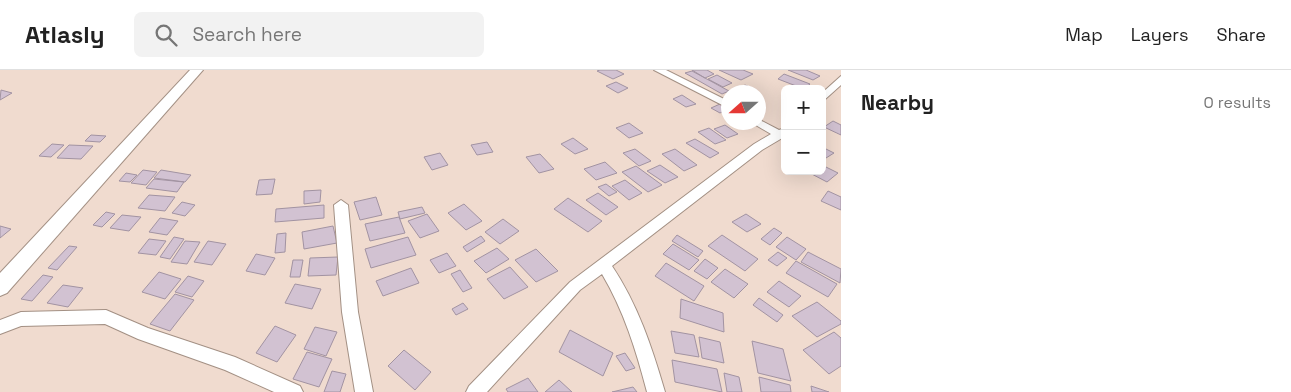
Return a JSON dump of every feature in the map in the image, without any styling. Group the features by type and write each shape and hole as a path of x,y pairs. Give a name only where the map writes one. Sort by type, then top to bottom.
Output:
{"main road":[{"path":"0,287 197,70"}],"street":[{"path":"659,70 721,101"},
{"path":"826,95 841,79"},
{"path":"766,126 781,133"},
{"path":"474,392 575,286 758,148 781,134"},
{"path":"341,205 350,312 364,392"},
{"path":"603,264 624,297 642,342 656,392"},
{"path":"0,327 21,319 106,317 144,334 229,363 294,392"}],"building":[{"path":"616,70 624,74 613,79 597,71"},
{"path":"692,70 707,70 714,74 705,78"},
{"path":"719,70 743,70 753,74 741,80"},
{"path":"788,70 806,70 820,76 813,80"},
{"path":"692,71 721,87 721,93 685,73"},
{"path":"784,74 810,84 794,85 778,79"},
{"path":"717,75 732,83 721,86 708,79"},
{"path":"616,82 628,88 618,93 606,86"},
{"path":"1,90 12,93 0,100"},
{"path":"682,95 696,104 686,107 673,99"},
{"path":"720,104 721,112 720,113 711,108"},
{"path":"833,121 841,125 841,135 826,128 826,126"},
{"path":"629,123 643,133 629,138 616,128"},
{"path":"721,126 721,130 732,130 738,134 727,138 714,129"},
{"path":"709,128 726,140 715,144 698,132"},
{"path":"91,135 106,136 100,142 85,141"},
{"path":"573,138 588,149 575,154 561,144"},
{"path":"695,139 719,153 710,158 686,143"},
{"path":"487,142 493,152 477,155 471,145"},
{"path":"52,144 64,145 51,157 39,156"},
{"path":"69,145 93,146 81,159 57,158"},
{"path":"635,149 651,161 639,166 623,153"},
{"path":"675,149 697,165 684,171 662,154"},
{"path":"826,149 834,153 826,158"},
{"path":"440,153 448,165 432,170 424,157"},
{"path":"540,154 554,169 539,173 526,157"},
{"path":"605,162 617,173 596,180 584,169"},
{"path":"660,165 678,177 665,183 647,171"},
{"path":"636,166 662,185 648,192 622,172"},
{"path":"826,167 838,173 827,182 814,175 826,175"},
{"path":"143,170 157,172 146,185 131,183"},
{"path":"161,170 191,175 185,182 154,178"},
{"path":"126,173 137,175 130,182 119,181"},
{"path":"154,179 184,182 177,192 146,188"},
{"path":"275,179 272,194 256,195 259,180"},
{"path":"625,180 642,193 629,200 612,186"},
{"path":"606,184 617,192 609,196 598,187"},
{"path":"321,190 320,202 304,204 304,191"},
{"path":"828,191 841,197 841,210 821,201"},
{"path":"598,193 618,207 606,215 586,200"},
{"path":"149,195 175,197 165,211 138,208"},
{"path":"376,197 382,215 360,220 354,202"},
{"path":"568,198 602,221 588,232 554,209"},
{"path":"182,202 195,205 185,216 172,213"},
{"path":"464,204 482,221 466,230 448,213"},
{"path":"324,205 324,218 275,222 276,209"},
{"path":"422,207 425,213 400,219 398,212"},
{"path":"106,212 115,214 102,227 93,225"},
{"path":"427,214 439,231 420,238 408,221"},
{"path":"746,214 761,224 747,232 732,222"},
{"path":"122,215 141,217 129,231 110,228"},
{"path":"399,217 405,233 370,241 365,224"},
{"path":"160,218 178,221 167,235 149,232"},
{"path":"503,219 519,231 500,244 485,232"},
{"path":"0,226 11,229 0,238"},
{"path":"333,226 337,243 304,249 302,232"},
{"path":"774,228 782,233 770,245 761,239"},
{"path":"286,233 285,252 275,253 277,234"},
{"path":"677,235 703,251 698,257 672,241"},
{"path":"722,235 758,259 745,271 708,246"},
{"path":"481,236 485,241 467,252 463,247"},
{"path":"174,237 184,239 170,259 160,257"},
{"path":"408,237 416,255 371,268 365,249"},
{"path":"787,237 806,249 796,260 776,247"},
{"path":"149,239 166,241 156,255 138,253"},
{"path":"185,241 200,242 187,264 171,262"},
{"path":"208,241 226,244 212,265 194,262"},
{"path":"673,244 699,260 689,270 663,254"},
{"path":"69,246 77,247 57,270 48,268"},
{"path":"497,248 509,259 486,273 474,261"},
{"path":"536,249 558,271 536,282 515,260"},
{"path":"778,252 787,258 777,266 768,260"},
{"path":"808,252 841,269 840,283 801,262"},
{"path":"447,253 456,266 439,273 430,260"},
{"path":"256,254 275,258 265,275 246,271"},
{"path":"338,257 336,275 308,276 310,258"},
{"path":"705,259 718,268 707,279 694,271"},
{"path":"293,260 303,260 300,277 290,277"},
{"path":"796,261 837,284 828,297 786,273"},
{"path":"666,263 704,286 694,301 655,276"},
{"path":"510,267 528,287 504,299 487,279"},
{"path":"411,268 419,283 383,296 376,281"},
{"path":"725,269 748,284 734,298 711,282"},
{"path":"460,270 472,288 463,292 451,274"},
{"path":"159,272 181,279 165,299 142,292"},
{"path":"43,275 53,277 32,301 21,299"},
{"path":"188,276 204,281 192,297 175,292"},
{"path":"779,281 801,296 789,307 767,292"},
{"path":"295,284 321,289 312,309 285,303"},
{"path":"63,285 83,288 68,307 47,303"},
{"path":"175,294 194,300 170,331 150,324"},
{"path":"759,298 783,315 777,322 753,305"},
{"path":"681,299 723,313 724,332 680,318"},
{"path":"817,302 841,321 841,324 817,337 792,316"},
{"path":"463,303 468,309 456,315 452,309"},
{"path":"275,326 296,335 277,362 256,353"},
{"path":"315,327 337,332 326,356 304,349"},
{"path":"570,330 613,353 603,376 559,352"},
{"path":"671,331 694,335 699,357 675,353"},
{"path":"834,332 841,338 841,366 829,374 803,350"},
{"path":"699,337 720,342 724,363 702,358"},
{"path":"752,341 783,349 791,381 758,373"},
{"path":"404,350 431,372 415,390 388,366"},
{"path":"307,352 332,359 319,387 293,379"},
{"path":"625,353 635,368 626,371 616,356"},
{"path":"672,360 717,369 722,392 675,382"},
{"path":"332,371 346,374 340,392 324,392"},
{"path":"724,373 739,377 742,392 727,392"},
{"path":"759,377 790,385 791,392 761,392"},
{"path":"528,378 538,392 508,392 506,389"},
{"path":"559,380 572,392 545,392"},
{"path":"811,386 829,392 812,392"},
{"path":"633,387 637,392 612,392"}]}
